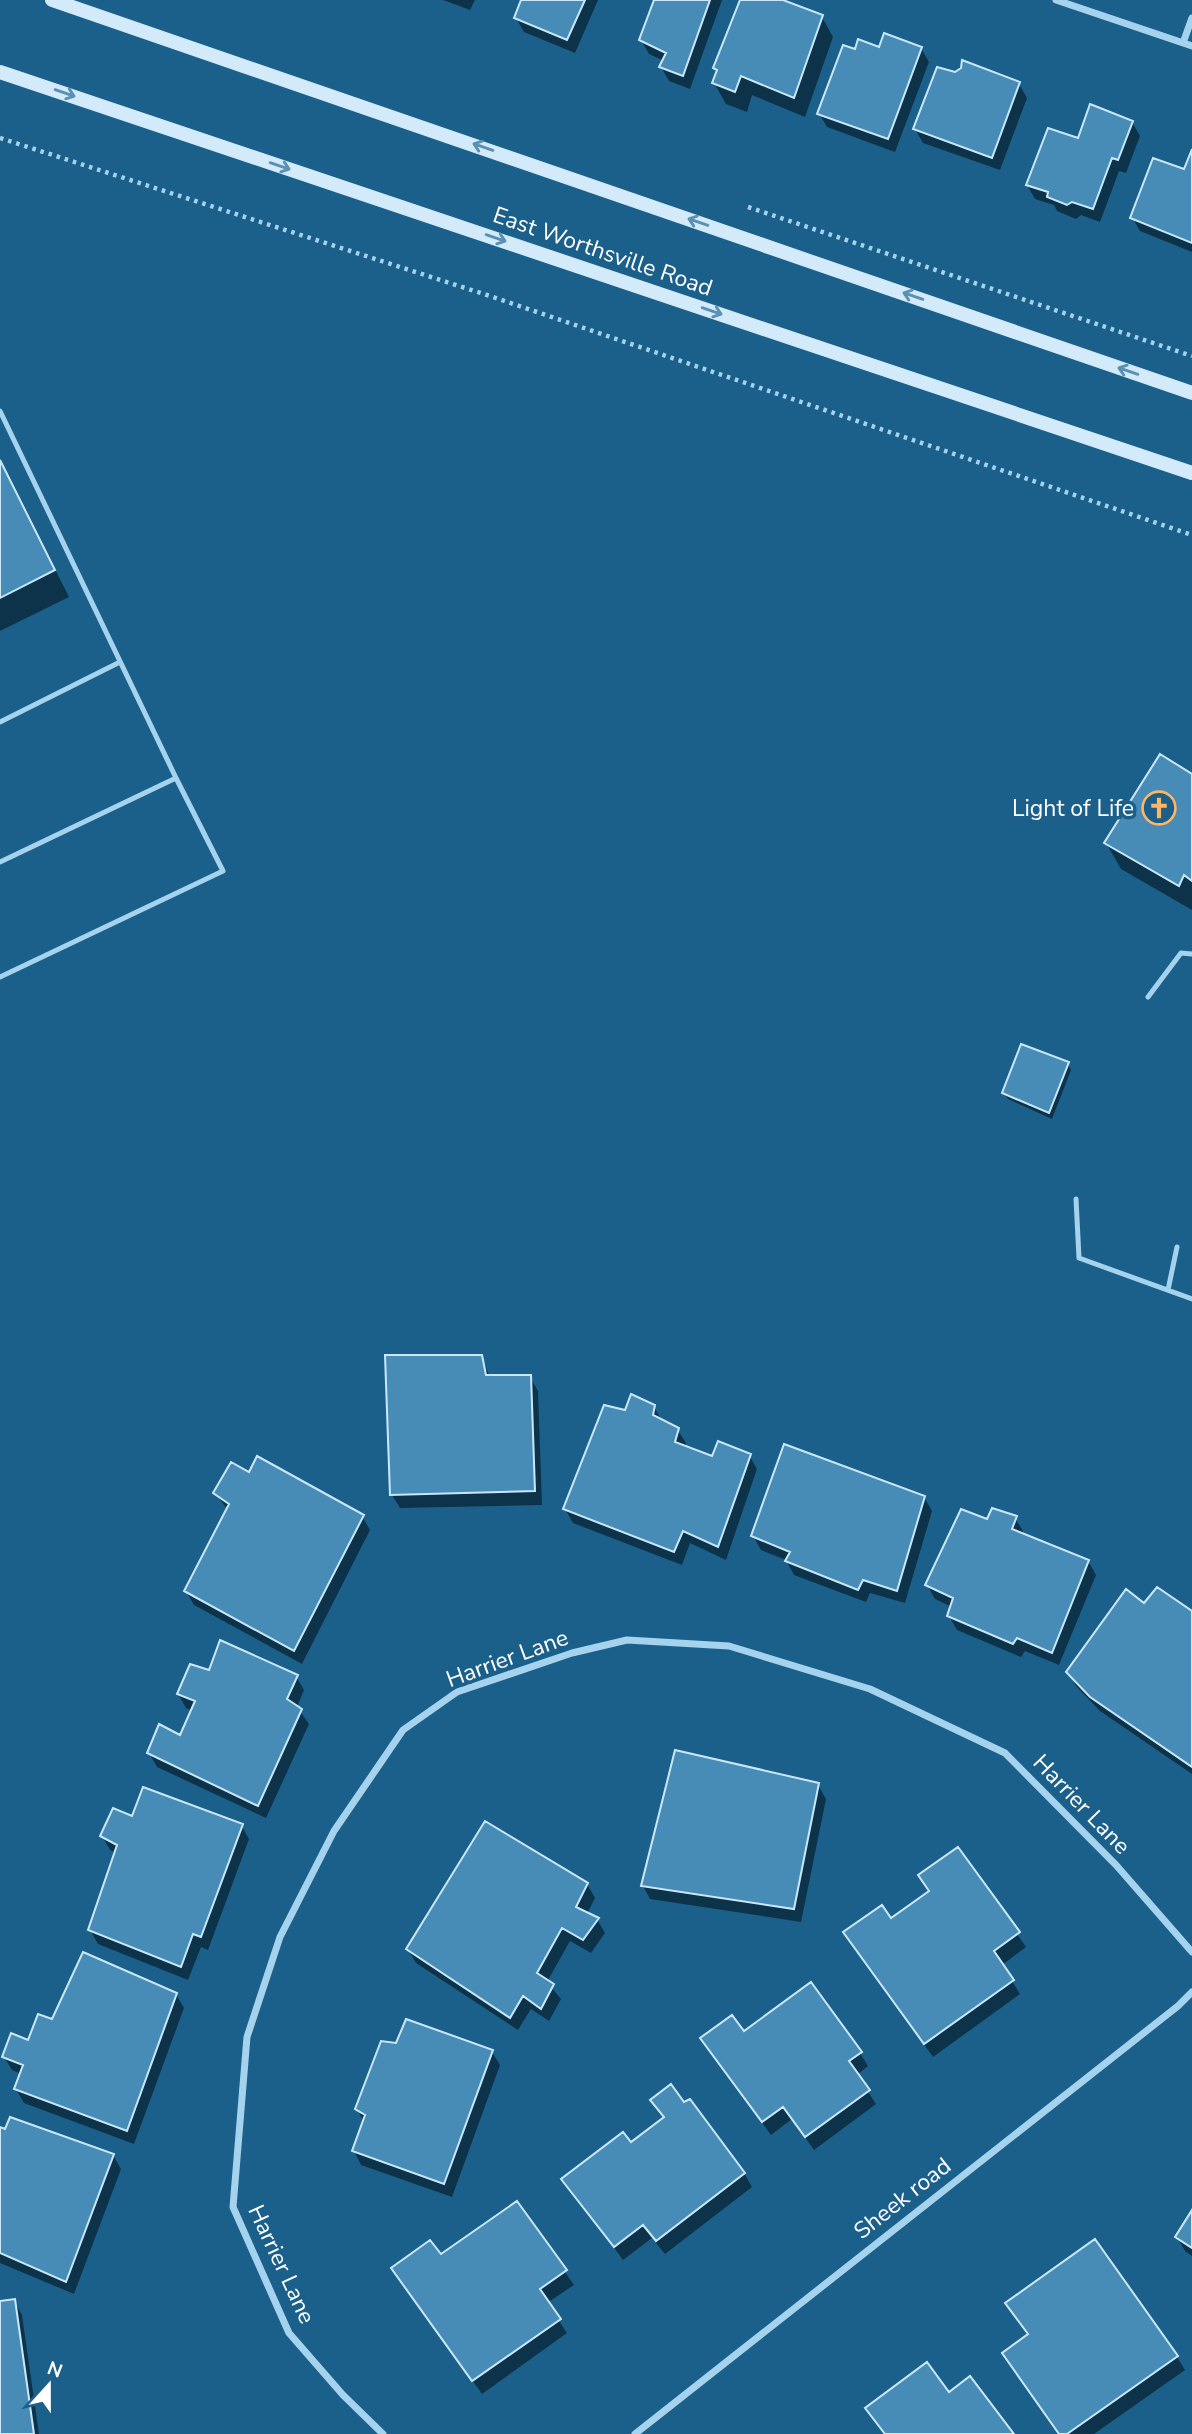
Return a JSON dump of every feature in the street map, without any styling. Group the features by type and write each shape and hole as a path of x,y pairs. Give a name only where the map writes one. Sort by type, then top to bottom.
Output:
{"main road":[{"path":"52,0 1192,393"},
{"name":"East Worthsville Road","path":"0,72 1192,472"}],"street":[{"path":"1056,0 1192,46"},
{"path":"1183,43 1192,18"},
{"name":"Harrier Lane","path":"383,2434 343,2395 289,2333 233,2207 247,2037 281,1937 334,1831 403,1730 457,1692 572,1653 627,1640 729,1646 870,1689 1006,1753 1116,1865 1192,1952"},
{"name":"Sheek road","path":"635,2434 1169,2014 1192,1992"}],"lane":[{"path":"0,411 223,871 0,977"},
{"path":"0,722 120,662"},
{"path":"0,862 176,778"},
{"path":"1148,997 1181,953 1192,954"},
{"path":"1076,1199 1079,1258 1192,1299"},
{"path":"1168,1290 1177,1247"}],"path":[{"path":"0,138 490,296 1192,536"}],"building":[{"path":"521,0 585,0 567,40 514,18"},
{"path":"654,0 710,0 683,76 659,67 666,53 639,40"},
{"path":"740,0 783,0 823,15 794,98 741,76 735,92 712,83 717,70 713,68"},
{"path":"884,33 922,47 888,139 817,114 843,45 855,49 858,39 879,47"},
{"path":"962,60 1020,82 992,158 913,129 937,67 955,72 961,68"},
{"path":"1090,104 1133,121 1118,160 1112,158 1093,209 1072,202 1067,205 1047,197 1048,192 1026,185 1048,128 1078,138"},
{"path":"1192,149 1192,243 1130,218 1153,158 1184,169"},
{"path":"0,460 55,570 0,598"},
{"name":"Light of Life","path":"1160,754 1192,774 1192,881 1184,875 1179,886 1104,843"},
{"path":"1021,1044 1069,1062 1049,1113 1002,1093"},
{"path":"385,1355 482,1355 486,1375 531,1375 535,1491 390,1495"},
{"path":"631,1394 655,1405 653,1415 679,1428 675,1442 712,1456 718,1441 751,1454 718,1547 683,1531 674,1552 563,1509 604,1405 625,1410"},
{"path":"784,1444 925,1496 897,1591 863,1580 858,1590 785,1561 790,1552 751,1536"},
{"path":"257,1456 364,1515 294,1651 184,1591 229,1504 213,1493 231,1462 249,1472"},
{"path":"992,1508 1017,1516 1012,1529 1089,1560 1052,1653 1017,1638 1013,1644 947,1616 953,1598 925,1585 961,1509 987,1519"},
{"path":"1157,1587 1192,1611 1192,1767 1090,1697 1066,1672 1126,1589 1144,1603"},
{"path":"220,1640 298,1675 287,1699 302,1709 258,1806 147,1753 159,1724 180,1735 195,1701 177,1694 190,1664 209,1670"},
{"path":"675,1750 819,1783 794,1909 641,1886"},
{"path":"143,1787 243,1824 201,1937 193,1934 181,1967 88,1930 117,1845 100,1836 113,1808 132,1816"},
{"path":"485,1821 588,1883 576,1907 599,1918 583,1940 562,1928 537,1973 554,1984 541,2009 523,1996 510,2018 406,1949"},
{"path":"958,1847 1020,1932 994,1951 1014,1980 924,2044 843,1932 882,1905 891,1918 929,1891 918,1875"},
{"path":"83,1952 177,1993 127,2131 14,2089 23,2065 2,2057 11,2033 28,2040 38,2014 52,2019"},
{"path":"811,1982 862,2052 849,2061 870,2090 805,2137 783,2107 762,2122 700,2038 732,2015 744,2031"},
{"path":"406,2019 493,2050 444,2184 352,2151 365,2115 355,2109 381,2041 396,2043"},
{"path":"671,2084 684,2102 690,2099 745,2173 656,2241 643,2225 614,2247 561,2179 623,2132 631,2142 664,2117 650,2100"},
{"path":"10,2117 114,2154 66,2282 0,2253 0,2127 5,2129"},
{"path":"517,2201 567,2270 540,2289 561,2319 472,2381 391,2268 430,2240 441,2254"},
{"path":"1192,2210 1192,2248 1175,2237"},
{"path":"1095,2239 1178,2356 1067,2434 1059,2434 1002,2353 1028,2334 1005,2303"},
{"path":"15,2299 34,2434 0,2434 0,2301"},
{"path":"927,2362 949,2392 970,2376 1014,2434 885,2434 865,2408"}],"place":[{"name":"Light of Life","path":"1159,808"}]}
